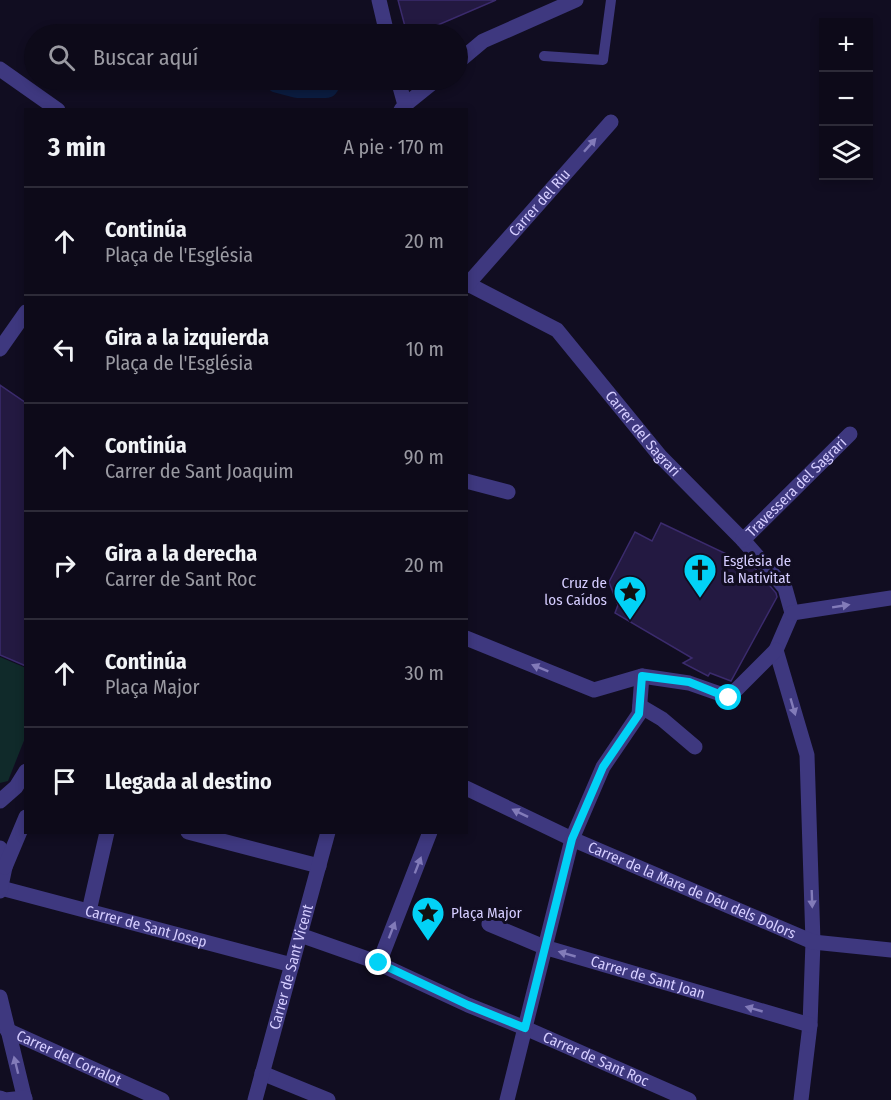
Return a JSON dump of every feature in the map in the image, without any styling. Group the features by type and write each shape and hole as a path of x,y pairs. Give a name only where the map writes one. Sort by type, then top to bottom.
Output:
{"street":[{"path":"379,0 385,24"},
{"path":"468,54 483,41 576,0"},
{"path":"0,69 24,86"},
{"path":"30,90 55,108"},
{"path":"400,90 404,108 425,90"},
{"name":"Carrer del Riu","path":"468,282 611,122"},
{"name":"Carrer del Sagrari","path":"468,284 557,330 660,456 743,540 785,588 792,613"},
{"path":"0,350 23,318"},
{"name":"Travessera del Sagrari","path":"743,540 850,434"},
{"path":"468,482 508,492"},
{"path":"468,639 594,690 642,676 689,682 729,698 776,650 792,613 891,598"},
{"path":"776,650 807,755 813,942 810,1025 801,1100"},
{"path":"507,1100 572,839 603,767 640,710 642,676"},
{"path":"640,710 662,719 694,747"},
{"path":"0,801 16,787 24,774"},
{"name":"Carrer de la Mare de Déu dels Dolors","path":"468,789 572,839 813,942 891,950"},
{"path":"0,890 5,867 24,822"},
{"path":"89,912 107,834"},
{"path":"196,834 319,866"},
{"name":"Carrer de Sant Vicent","path":"255,1100 327,834"},
{"path":"300,935 379,963 429,834"},
{"path":"0,848 5,867"},
{"name":"Carrer de Sant Josep","path":"0,890 292,965"},
{"name":"Carrer de Sant Joan","path":"489,924 544,947 810,1025"},
{"name":"Carrer de Sant Roc","path":"379,963 468,1005 689,1100"},
{"path":"0,997 25,1099 0,1098"},
{"name":"Carrer del Corralot","path":"7,1030 162,1100"},
{"path":"262,1073 328,1100"}],"lane":[{"path":"544,56 603,60 611,0"}],"green space":[{"path":"0,657 24,667 24,741 8,781 0,783"}],"building":[{"path":"398,0 496,0 440,24 404,24"},
{"path":"0,385 24,402 24,665 0,655"},
{"path":"661,523 754,567 776,593 777,597 731,681 710,673 708,676 683,663 692,658 615,613 618,605 609,582 635,532 652,541"}],"place":[{"name":"Església de la Nativitat","path":"700,599"},
{"name":"Cruz de los Caídos","path":"630,621"},
{"name":"Plaça Major","path":"428,942"}],"route":[{"path":"379,963 468,1005 525,1028 572,839 603,767 639,714 642,676 689,682 729,698"}]}
